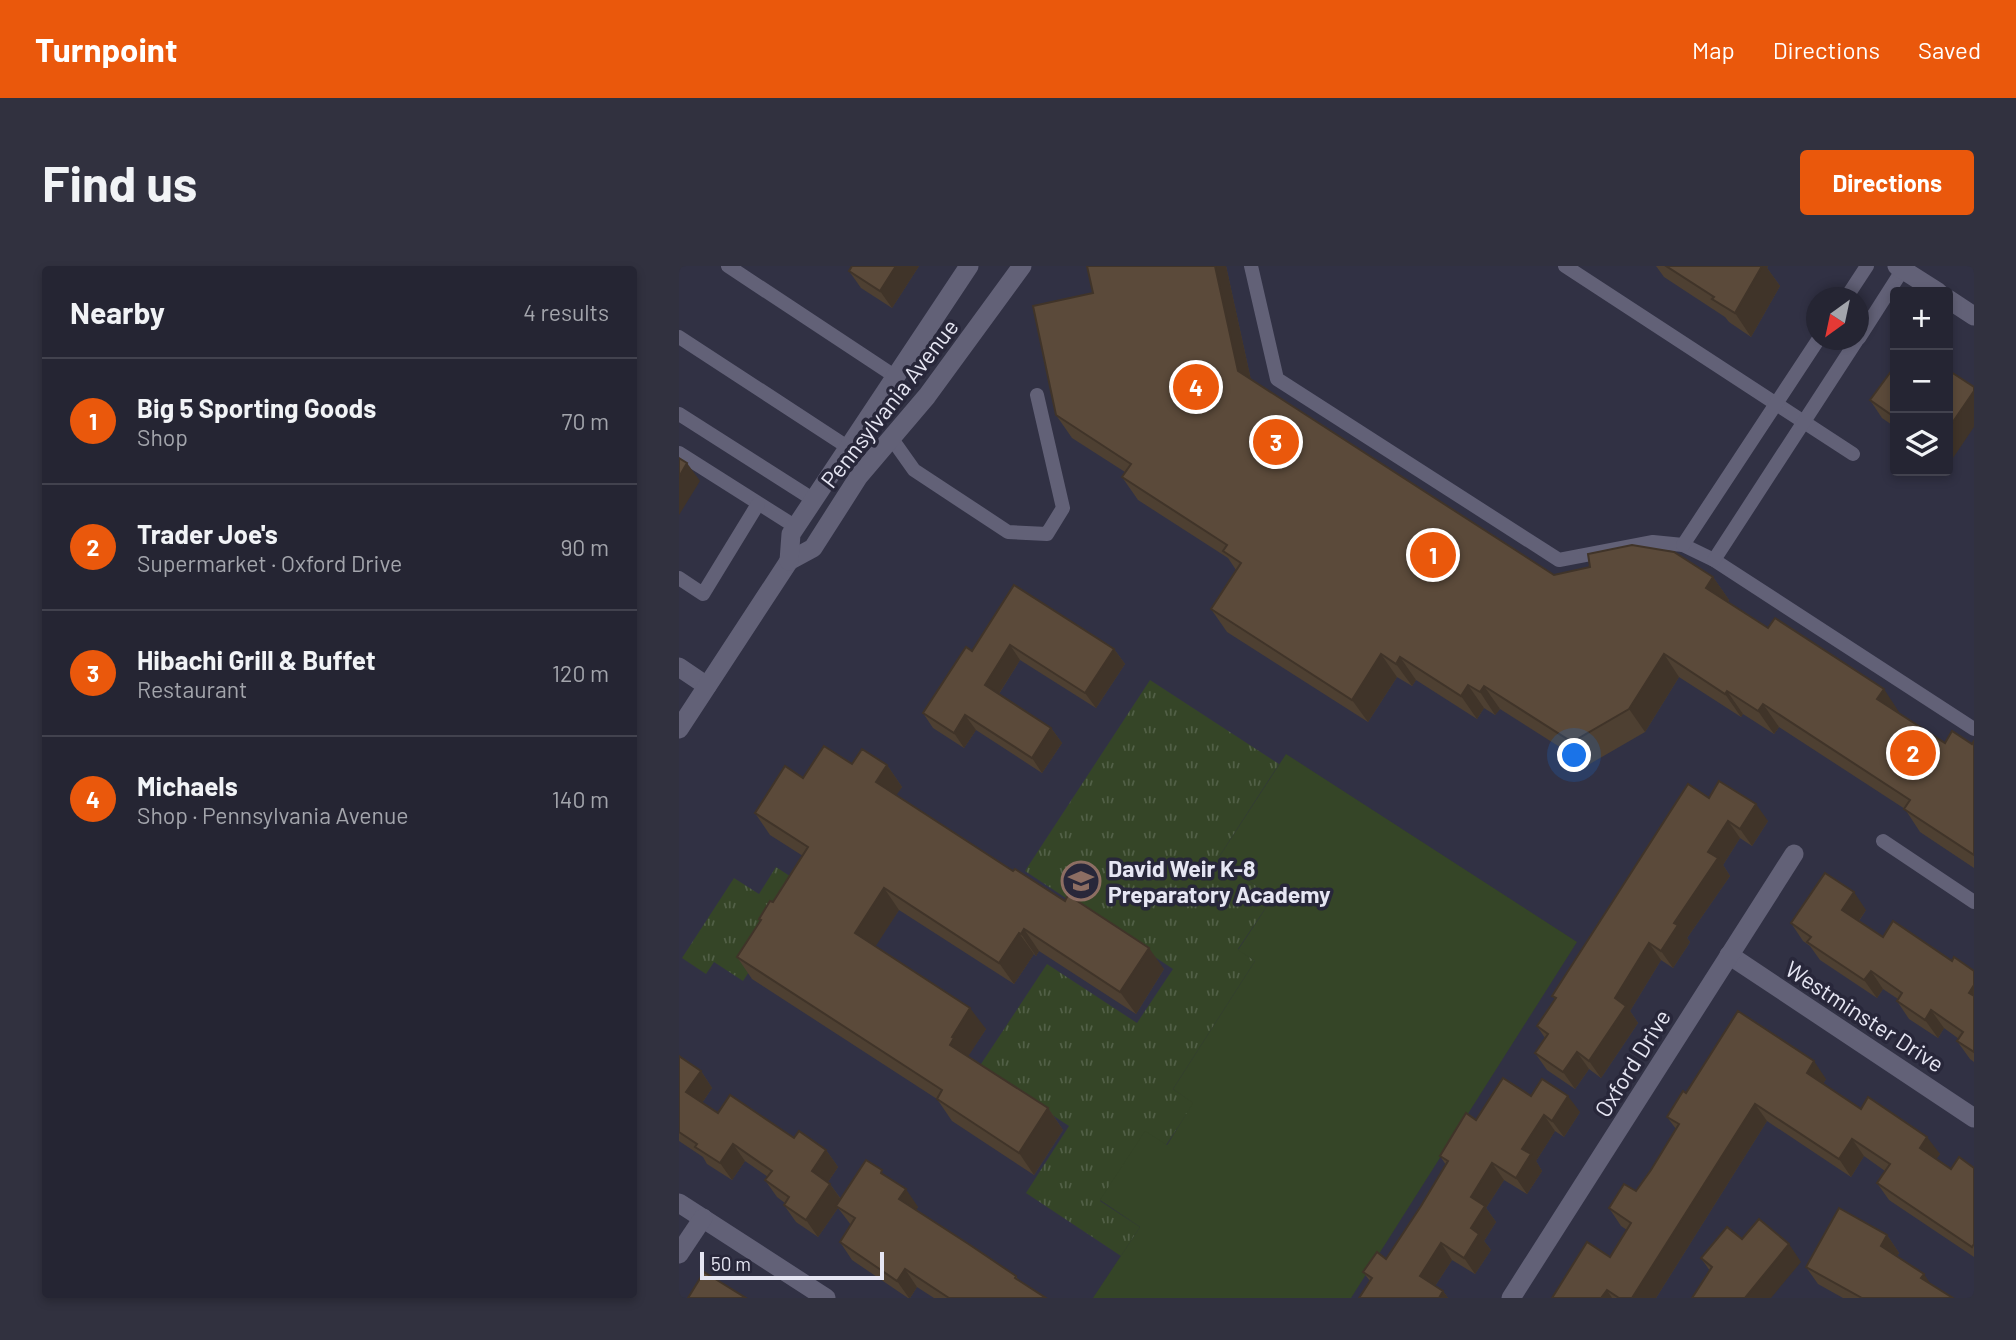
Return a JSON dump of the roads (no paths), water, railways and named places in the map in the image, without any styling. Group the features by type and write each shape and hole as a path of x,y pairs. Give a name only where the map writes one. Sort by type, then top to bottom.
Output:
{"street":[{"name":"Pennsylvania Avenue","path":"789,561 791,534 969,266"},
{"name":"Pennsylvania Avenue","path":"679,729 789,561 813,548 859,476 892,439 997,303 1022,266"},
{"path":"1901,267 1931,287"},
{"path":"1953,302 1974,316"},
{"path":"679,667 707,686"},
{"name":"Oxford Drive","path":"1511,1298 1794,854"},
{"name":"Westminster Drive","path":"1729,955 1974,1118"},
{"path":"679,1203 826,1298"},
{"path":"679,1254 703,1218"}],"lane":[{"path":"728,266 896,377"},
{"path":"1251,266 1277,379 1559,560 1653,542 1683,545 1714,560 1974,729"},
{"path":"1565,266 1853,454"},
{"path":"1853,287 1867,266"},
{"path":"1869,321 1901,267"},
{"path":"679,337 849,448"},
{"path":"1683,545 1811,350"},
{"path":"1714,560 1851,350"},
{"path":"892,439 914,470 1008,532 1047,534 1063,508 1037,395"},
{"path":"679,414 814,500"},
{"path":"679,453 796,527"},
{"path":"679,578 703,594 758,504"},
{"path":"1884,841 1974,902"}],"place":[{"name":"Michaels","path":"1196,387"},
{"name":"Hibachi Grill & Buffet","path":"1276,442"},
{"name":"Big 5 Sporting Goods","path":"1433,555"},
{"name":"Trader Joe's","path":"1913,753"},
{"name":"David Weir K-8 Preparatory Academy","path":"1081,881"}]}
